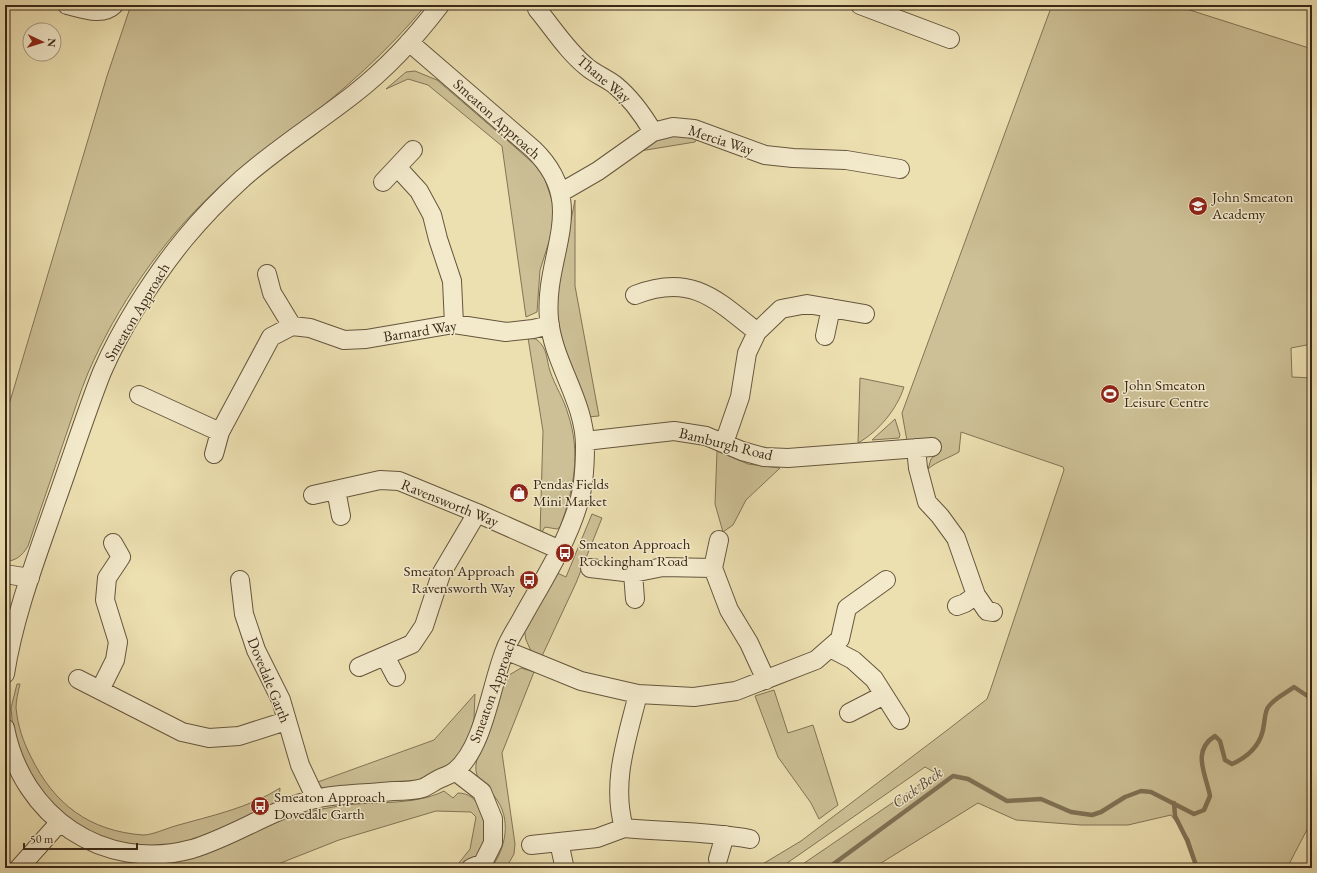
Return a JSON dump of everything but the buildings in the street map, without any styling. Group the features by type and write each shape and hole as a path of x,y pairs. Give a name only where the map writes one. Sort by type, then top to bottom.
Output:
{"street":[{"path":"67,5 98,12 110,9 114,5"},
{"name":"Smeaton Approach","path":"5,674 9,650 30,578 102,371 120,334 162,266 188,234 244,177 354,94 385,68 440,5"},
{"path":"860,5 890,10 950,39"},
{"name":"Thane Way","path":"537,9 576,58 588,68 615,85 643,114 653,132"},
{"name":"Smeaton Approach","path":"5,728 9,748 18,769 34,797 47,813 71,832 94,844 118,851 152,856 173,854 204,845 275,813 316,799 420,789 455,771 474,746 505,650 560,550 579,504 584,473 585,441 582,421 556,354 550,325 549,292 562,222 560,193 554,176 541,157 409,42"},
{"name":"Mercia Way","path":"560,193 598,171 653,132 668,128 684,127 694,129 765,155 793,158 846,160 900,169"},
{"path":"383,182 398,168 413,150"},
{"path":"398,168 419,191 432,215 438,239 452,281 454,324"},
{"path":"214,454 220,432 271,337 292,326 272,293 267,274"},
{"path":"635,295 651,289 671,286 697,291 721,303 757,332"},
{"path":"724,443 740,397 747,352 757,332 781,309 807,304 865,314"},
{"path":"825,336 831,308"},
{"name":"Barnard Way","path":"292,326 310,328 344,340 366,340 454,324 506,332 533,329 550,325"},
{"path":"139,395 220,432"},
{"name":"Bamburgh Road","path":"585,441 674,431 706,436 742,451 764,457 788,458 924,448 927,502 940,516 956,538 976,595 987,611 993,612"},
{"name":"Ravensworth Way","path":"313,495 380,480 399,481 477,513 560,550"},
{"path":"336,490 341,516"},
{"path":"359,667 412,644 424,626 440,574 477,513"},
{"path":"719,540 713,568 729,610 749,643 766,680"},
{"path":"100,690 115,660 118,642 105,600 107,578 121,557 113,543"},
{"path":"590,568 633,573 663,567 713,568"},
{"path":"633,573 635,599"},
{"path":"5,574 30,578"},
{"name":"Dovedale Garth","path":"240,580 244,614 251,636 256,650 281,700 300,765 316,799"},
{"path":"505,650 581,681 638,694 694,697 736,691 816,660 840,639 847,608 886,580"},
{"path":"956,606 965,603 976,595"},
{"path":"830,648 853,660 874,679 900,720"},
{"path":"385,656 396,677"},
{"path":"78,679 182,732 208,738 239,736 286,721"},
{"path":"624,828 619,809 618,782 638,694"},
{"path":"849,713 884,695"},
{"path":"455,771 482,792 492,819 493,843 483,863 471,868"},
{"path":"19,868 59,823"},
{"path":"531,845 597,838 624,828 725,835 750,839"},
{"path":"718,859 725,835"},
{"path":"558,842 564,865"}],"shaded area":[{"path":"131,5 426,5 381,54 348,85 313,114 233,175 214,192 176,232 158,254 112,323 88,373 28,546 19,557 5,562 5,418 107,76"},
{"name":"John Smeaton Leisure Centre","path":"1052,5 1174,5 1312,49 1312,344 1291,348 1292,377 1312,378 1312,820 1287,868 1198,868 1189,839 1171,815 1128,825 1081,825 1016,820 978,803 873,868 797,868 936,773 925,767 780,868 756,868 801,841 987,699 990,691 1064,470 1063,467 961,432 959,452 928,469 931,459 941,451 940,441 907,441 902,413"},
{"path":"415,71 437,80 534,164 544,177 553,203 554,226 540,270 537,312 526,317 502,146 428,85 408,79 386,89 406,72"},
{"path":"672,135 697,139 695,142 640,151 653,141"},
{"path":"575,200 575,286 599,416 587,417 567,369 554,306"},
{"path":"528,338 536,339 545,350 552,377 566,408 572,428 575,457 569,499 560,527 557,529 545,527 540,535 543,431"},
{"path":"860,378 904,387 897,403 886,419 866,438 858,443"},
{"path":"895,419 900,435 899,438 872,440"},
{"path":"717,451 748,464 780,468 746,500 733,525 723,532 715,504"},
{"path":"592,514 602,518 576,583 542,656 531,651 526,640 524,628 555,572 566,577"},
{"path":"521,668 534,672 502,753 515,844 514,854 506,868 491,868 503,843 505,833 504,815 495,797 481,782 477,775 476,762 488,733 504,678"},
{"path":"17,684 20,684 16,705 18,721 23,739 40,774 62,801 75,812 90,821 106,828 147,835 242,806 280,788 279,802 207,839 139,850 80,830 40,796 14,740 11,708"},
{"path":"774,690 788,733 813,725 838,805 819,819 811,803 778,757 755,696"},
{"path":"475,694 474,719 470,736 457,758 430,780 325,789 315,783 434,740"},
{"path":"444,791 453,798 458,793 472,797 480,808 490,836 472,863 455,868 470,849 476,817 471,812 436,811 339,840 268,868 142,868 141,862 149,863 161,861 268,823 311,811 347,805 418,799 432,796"}],"waterway":[{"name":"Cock Beck","path":"828,868 953,776 968,779 1007,801 1041,799 1071,812 1092,815 1101,812 1125,797 1141,791 1151,792 1194,814 1204,810 1210,796 1202,763 1202,756 1208,742 1215,736 1220,741 1225,760 1232,764 1250,753 1258,743 1263,731 1265,714 1274,700 1294,687 1312,699"},
{"path":"1174,803 1175,816 1187,840 1197,868"}],"place":[{"name":"John Smeaton Academy","path":"1198,206"},
{"name":"John Smeaton Leisure Centre","path":"1110,394"},
{"name":"Pendas Fields Mini Market","path":"519,493"},
{"name":"Smeaton Approach Rockingham Road","path":"565,553"},
{"name":"Smeaton Approach Ravensworth Way","path":"529,580"},
{"name":"Smeaton Approach Dovedale Garth","path":"260,806"}]}
